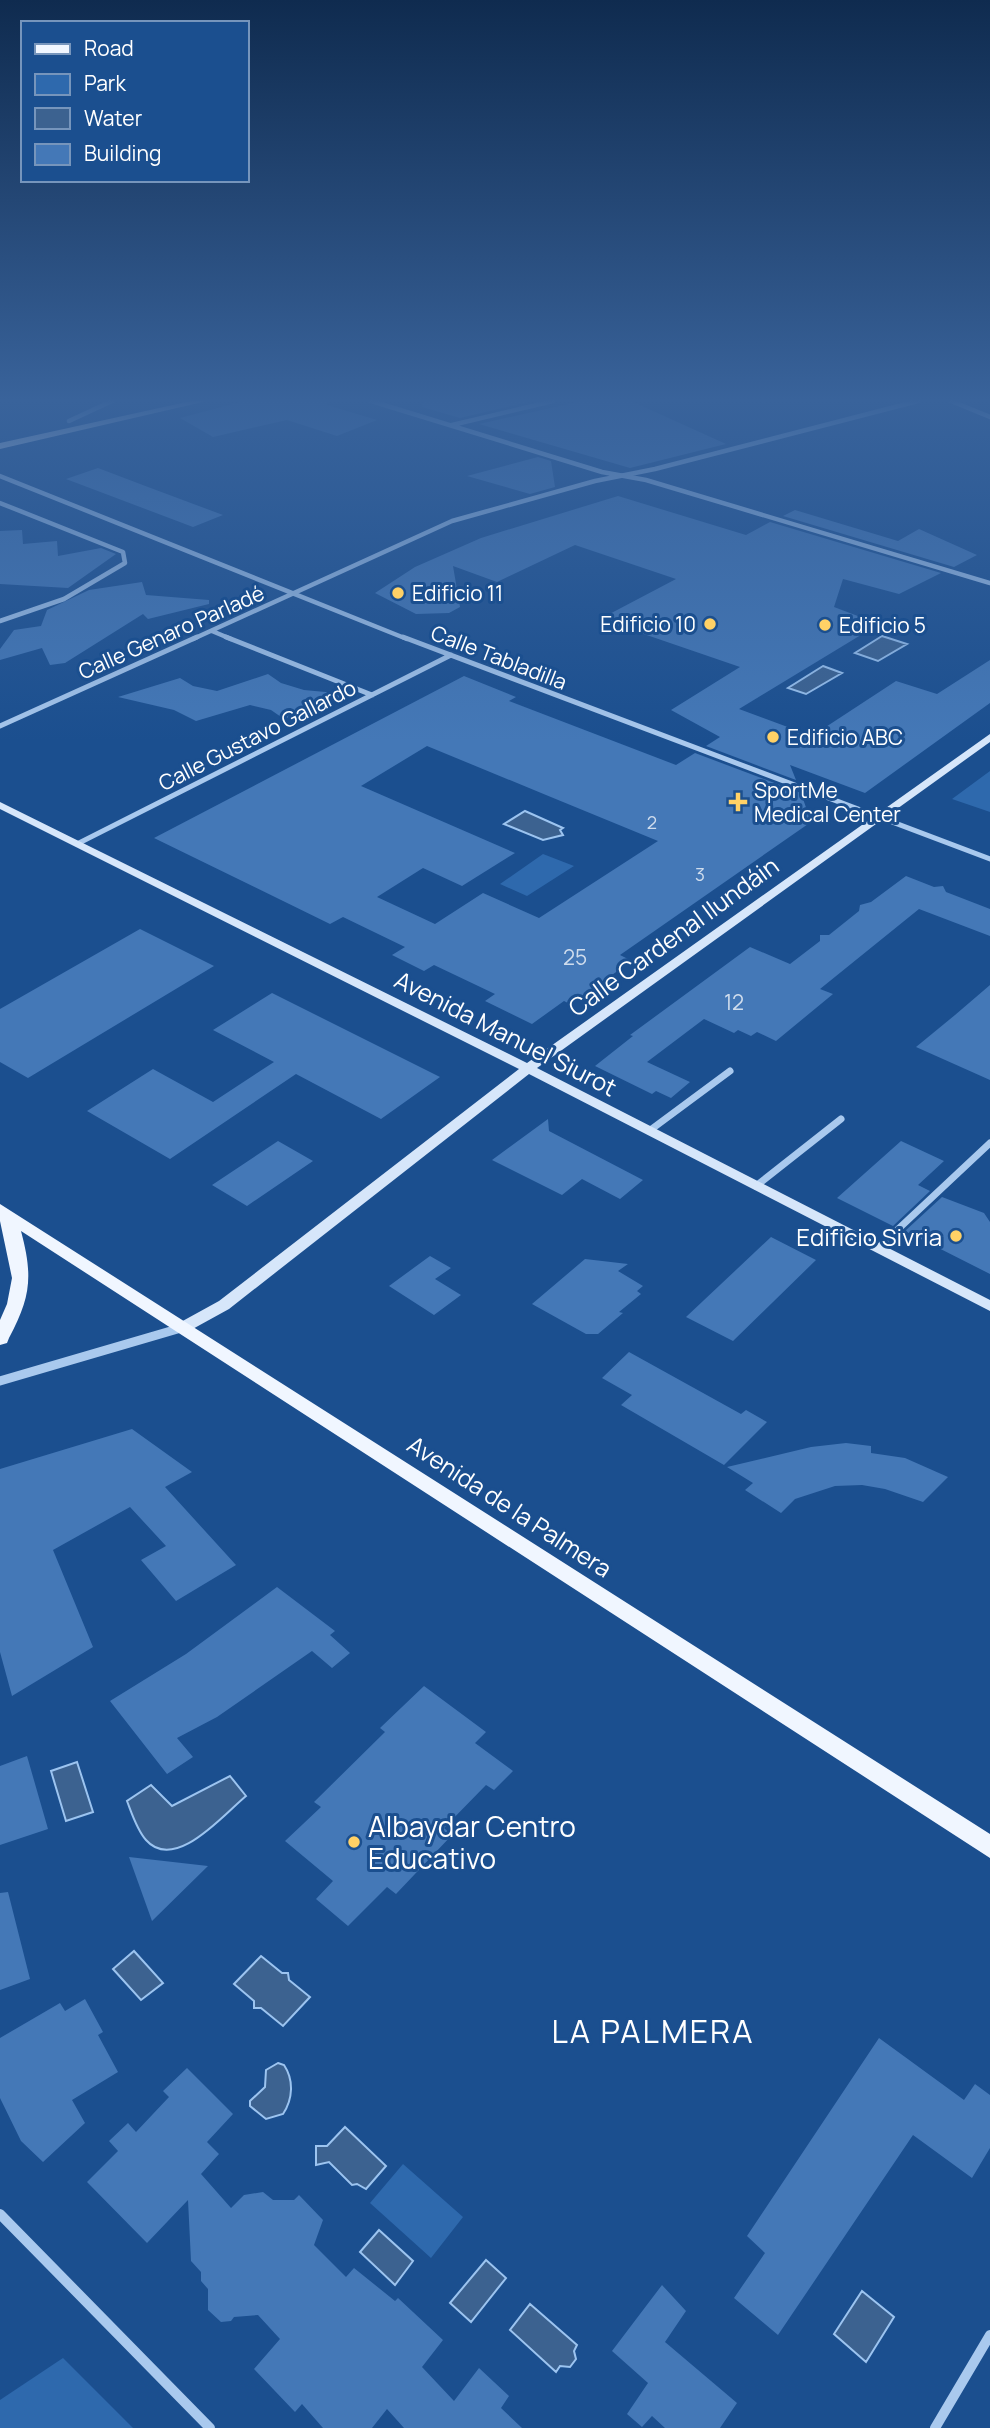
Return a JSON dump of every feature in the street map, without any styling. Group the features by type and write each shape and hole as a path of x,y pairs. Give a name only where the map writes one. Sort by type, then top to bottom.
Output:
{"main road":[{"name":"Calle Cardenal Ilundáin","path":"184,1327 224,1305 528,1068 990,737"},
{"name":"Avenida Manuel Siurot","path":"0,805 528,1068 990,1306"},
{"name":"Avenida de la Palmera","path":"4,1212 990,1847"},
{"path":"0,1338 19,1305 22,1266 4,1212"}],"street":[{"path":"0,621 64,600 103,579 125,563 123,552 28,514"},
{"name":"Calle Tabladilla","path":"94,514 451,655 990,859"},
{"name":"Calle Genaro Parladé","path":"0,726 452,521 478,514"},
{"path":"755,514 990,583"},
{"path":"212,631 372,695"},
{"name":"Calle Gustavo Gallardo","path":"77,844 451,655"},
{"path":"649,1131 730,1070"},
{"path":"756,1186 841,1119"},
{"path":"878,1248 990,1143"},
{"path":"0,1381 184,1327"},
{"path":"0,2214 210,2428"},
{"path":"935,2428 990,2335"}],"green space":[{"path":"990,771 990,812 952,799"},
{"path":"543,854 574,866 527,896 500,884"},
{"path":"403,2164 463,2217 431,2258 370,2203"},
{"path":"63,2358 133,2428 0,2428 0,2400"}],"water":[{"path":"882,636 907,644 878,661 855,653"},
{"path":"823,666 842,673 806,694 788,688"},
{"path":"525,811 563,828 560,830 563,835 543,840 504,824"},
{"path":"77,1762 93,1812 66,1821 51,1771"},
{"path":"230,1776 246,1796 212,1827 185,1845 171,1850 158,1848 146,1840 137,1827 127,1801 151,1785 172,1806"},
{"path":"134,1951 163,1983 141,2000 113,1969"},
{"path":"261,1956 282,1973 288,1973 289,1980 310,1997 283,2026 261,2008 254,2008 254,2001 234,1984"},
{"path":"278,2063 284,2065 287,2071 291,2083 290,2096 283,2114 266,2119 250,2106 250,2101 265,2087 266,2070"},
{"path":"345,2127 386,2166 366,2189 357,2184 352,2185 329,2162 316,2165 316,2146 327,2146"},
{"path":"379,2230 413,2261 395,2285 360,2252"},
{"path":"486,2260 506,2278 471,2322 450,2303"},
{"path":"862,2291 894,2317 866,2362 834,2334"},
{"path":"530,2304 577,2345 574,2351 576,2359 570,2367 560,2366 556,2372 510,2330"}],"building":[{"path":"159,514 223,515 193,527"},
{"path":"558,514 678,514 746,535 770,522 941,573 899,594 843,579 834,607 879,624 739,709 812,736 896,681 937,694 990,660 990,703 865,793 790,765 796,780 706,746 720,737 671,710 740,667 600,619 676,579 575,545 497,582 453,566 460,607 449,613 416,614 375,593 415,567 481,538"},
{"path":"809,514 898,541 919,529 977,555 954,567 783,516"},
{"path":"22,530 23,544 57,541 58,556 101,548 116,554 68,588 0,584 0,531"},
{"path":"142,582 146,595 209,600 209,604 148,619 143,614 65,663 50,665 42,648 0,660 0,649 14,630 41,626 47,610 89,590"},
{"path":"268,674 281,683 304,690 358,695 284,719 271,710 250,705 196,721 174,710 118,697 180,678 193,686 217,691"},
{"path":"464,676 516,697 509,701 676,765 695,753 801,793 811,822 620,955 632,961 570,1004 564,1001 532,1024 485,1001 495,994 434,965 424,971 392,955 405,947 343,917 330,924 154,838","holes":["427,746 658,841 539,918 483,893 435,924 377,897 423,868 462,886 515,853 361,786"]},
{"path":"906,876 934,887 943,886 946,892 990,909 990,936 919,909 820,989 833,994 776,1041 757,1032 751,1036 738,1030 734,1033 704,1019 647,1062 690,1082 671,1098 656,1091 652,1094 595,1066 633,1036 630,1035 750,947 790,964 820,941 820,935 829,935 859,911 860,905 871,902"},
{"path":"140,929 214,966 28,1078 0,1062 0,1009"},
{"path":"990,985 990,1080 916,1047 955,1015"},
{"path":"272,993 440,1077 381,1119 296,1074 170,1159 87,1111 153,1069 213,1102 274,1062 213,1030"},
{"path":"548,1119 549,1131 643,1180 620,1199 582,1179 562,1195 492,1160"},
{"path":"278,1141 313,1161 247,1206 212,1185"},
{"path":"901,1141 944,1161 918,1185 930,1191 893,1226 837,1198"},
{"name":"Edificio Sivria","path":"942,1197 984,1213 990,1222 990,1274 905,1231"},
{"path":"771,1237 816,1260 733,1341 686,1317"},
{"path":"430,1256 451,1268 435,1279 461,1295 434,1315 389,1286"},
{"path":"585,1259 628,1264 618,1271 643,1286 637,1291 641,1294 598,1334 586,1334 532,1304"},
{"path":"629,1352 741,1414 746,1410 767,1422 724,1465 621,1405 632,1395 602,1378"},
{"path":"132,1429 192,1472 165,1487 236,1565 176,1601 141,1560 166,1546 130,1507 53,1550 93,1647 12,1696 0,1652 0,1469"},
{"path":"846,1443 871,1446 871,1453 905,1458 948,1477 923,1502 885,1489 862,1485 835,1486 795,1499 781,1513 745,1490 753,1483 727,1467 811,1447"},
{"path":"277,1587 335,1631 330,1635 350,1653 332,1668 312,1651 217,1717 177,1738 193,1757 167,1774 110,1701 186,1654"},
{"path":"424,1686 486,1732 475,1743 513,1771 494,1790 486,1785 444,1828 452,1835 396,1894 387,1887 348,1926 316,1899 333,1881 285,1841 321,1807 314,1802 385,1732 380,1728"},
{"path":"27,1756 48,1829 0,1845 0,1766"},
{"path":"129,1857 208,1866 152,1921"},
{"path":"8,1892 30,1979 0,1990 0,1893"},
{"path":"85,1999 103,2032 98,2035 118,2072 72,2100 85,2123 43,2162 21,2141 0,2098 0,2038 60,2003 65,2011"},
{"path":"879,2038 964,2100 975,2084 990,2095 990,2148 972,2178 913,2135 778,2335 734,2298 765,2253 747,2236"},
{"path":"187,2068 233,2114 207,2142 219,2154 201,2174 231,2208 244,2195 263,2192 273,2200 294,2200 299,2195 323,2220 314,2245 346,2277 354,2268 395,2301 398,2298 443,2340 422,2367 454,2401 479,2368 509,2396 501,2408 522,2428 404,2428 387,2409 372,2428 323,2428 302,2404 295,2412 254,2369 280,2339 258,2315 234,2317 231,2321 221,2322 208,2310 208,2289 201,2281 201,2272 191,2261 188,2200 147,2243 87,2182 118,2151 109,2141 128,2123 136,2132 169,2097 163,2091"},
{"path":"662,2285 686,2311 665,2342 737,2403 720,2428 665,2428 652,2416 642,2427 627,2414 648,2383 612,2351"}],"place":[{"name":"Edificio 11","path":"398,593"},
{"name":"Edificio 10","path":"710,624"},
{"name":"Edificio 5","path":"825,625"},
{"name":"Edificio ABC","path":"773,737"},
{"name":"SportMe Medical Center","path":"738,802"},
{"name":"Edificio Sivria","path":"956,1236"},
{"name":"Albaydar Centro Educativo","path":"354,1842"}],"district":[{"name":"LA PALMERA","path":"653,2031"}]}
